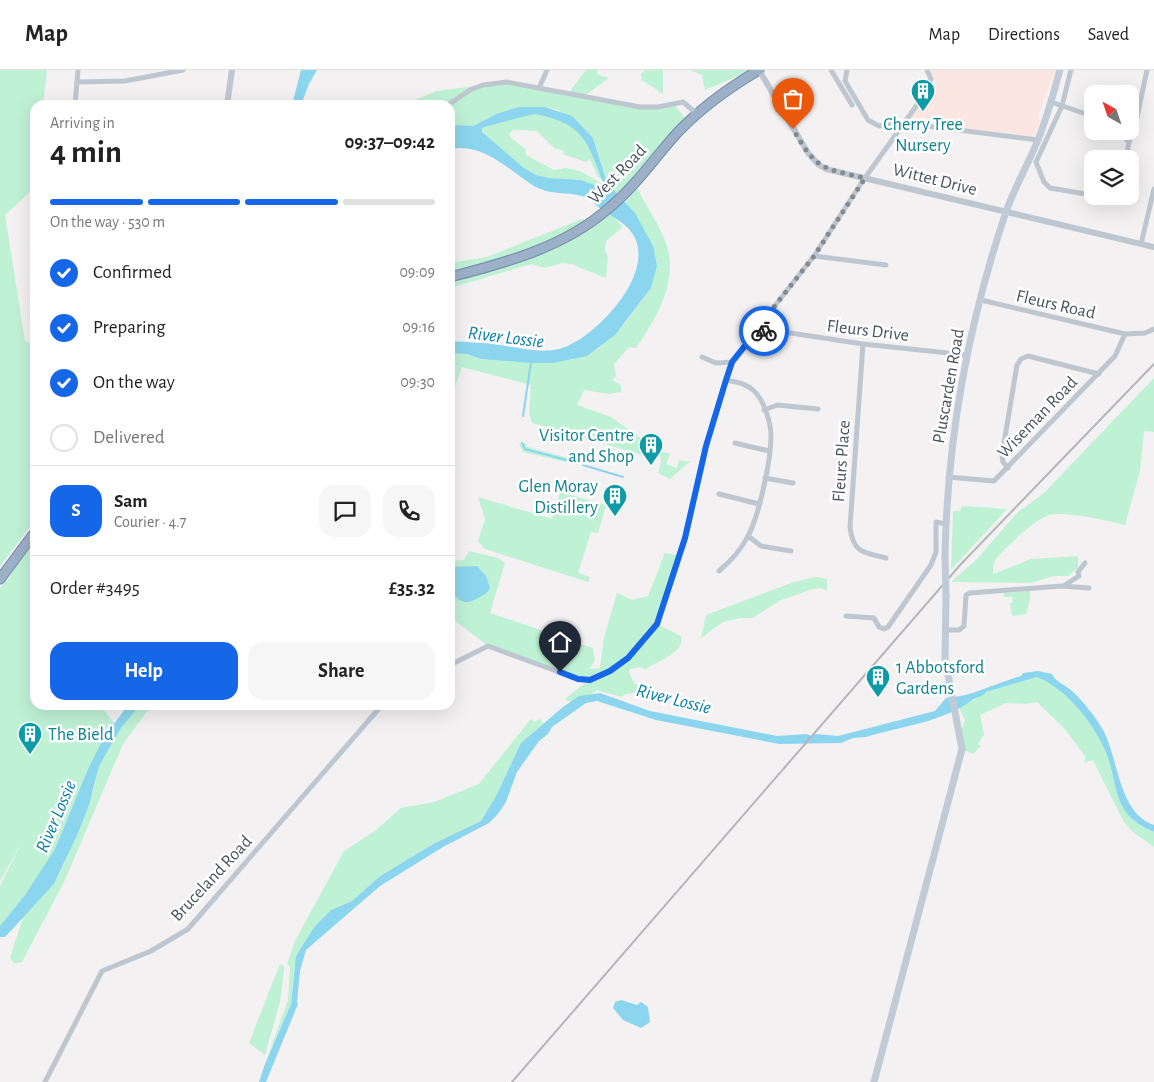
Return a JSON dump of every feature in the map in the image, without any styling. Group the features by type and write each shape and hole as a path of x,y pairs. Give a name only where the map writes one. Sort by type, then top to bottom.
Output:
{"highway":[{"name":"West Road","path":"455,276 519,258 585,226 622,197 678,132 697,114 726,90 759,70"},
{"path":"0,579 30,539"}],"main road":[{"name":"Pluscarden Road","path":"874,1082 958,772 962,750 958,720 945,659 945,557 948,477 967,356 980,300 1006,213 1038,140 1060,70"}],"street":[{"path":"75,100 78,70"},
{"path":"77,82 118,81 183,70"},
{"path":"228,100 232,70"},
{"path":"539,88 547,70"},
{"name":"Wittet Drive","path":"759,70 812,159 826,169 1154,247"},
{"path":"831,70 852,105"},
{"path":"847,70 845,81 868,120 879,126 903,123 1038,140"},
{"path":"455,662 488,646 578,679 590,680 610,671 628,658 646,640 657,624 685,538 706,446 732,362 747,343 765,330 770,312 814,256 865,178 929,87 930,79 927,70"},
{"path":"1070,70 1062,106 1036,162 1040,174 1050,188 1084,194"},
{"path":"1139,108 1147,70"},
{"path":"455,100 470,90 483,85 506,82 640,108 683,102 697,114"},
{"path":"1051,102 1084,113"},
{"path":"1128,150 1129,142"},
{"path":"1141,244 1154,189"},
{"path":"814,256 886,264"},
{"name":"Fleurs Road","path":"980,300 1125,334"},
{"path":"1125,334 1154,329"},
{"name":"Fleurs Drive","path":"765,330 967,356"},
{"name":"Wiseman Road","path":"948,477 994,481 1099,374 1115,356 1125,334"},
{"name":"Fleurs Place","path":"863,344 850,527 851,539 855,547 863,552 886,558"},
{"path":"1008,468 1003,462 1002,455 1017,365 1021,359 1028,356 1099,374"},
{"path":"702,357 716,363 732,362"},
{"path":"719,571 733,560 748,536 759,504 771,437 764,410 756,392 747,385 726,380"},
{"path":"764,410 777,405 818,409"},
{"path":"735,443 769,451"},
{"path":"765,478 794,483"},
{"path":"720,494 759,504"},
{"path":"846,616 874,618 879,627 884,629 888,627 931,565 936,552 936,522 946,524"},
{"path":"748,536 760,546 791,551"},
{"path":"1062,586 1074,582 1085,564"},
{"path":"946,630 959,630 964,626 966,595 970,593 1062,586 1089,588"},
{"name":"Bruceland Road","path":"45,1082 102,971 133,959 188,929 378,710"}],"shaded area":[{"path":"930,70 1056,70 1038,116 1040,120 1034,137 907,122 936,84"}],"green space":[{"path":"0,70 47,70 44,100 30,100 30,192 5,215 25,341 30,344 30,527 0,566"},
{"path":"586,70 597,70 597,74 609,78 584,96 640,107 673,103 685,118 634,177 616,194 607,183 593,138 558,110 545,107 496,114 473,126 455,126 455,100 414,100 437,91 507,82 568,94"},
{"path":"645,70 663,70 663,94 642,80 641,74"},
{"path":"690,70 752,70 705,90 702,75"},
{"path":"534,114 550,117 562,122 580,134 592,152 602,179 598,177 590,159 586,162 563,154 564,151 554,148 537,131 513,130 509,134 510,137 525,149 526,155 554,170 566,168 580,171 604,185 604,190 581,180 549,178 536,175 524,168 482,132 482,128"},
{"path":"637,188 666,243 670,271 668,285 658,311 636,348 629,347 614,364 616,376 612,380 621,385 621,392 609,394 584,390 577,405 611,417 659,451 670,454 666,464 677,468 679,460 688,462 692,460 670,479 658,473 661,462 660,454 649,457 532,423 529,413 531,385 462,367 455,387 455,353 467,354 481,359 553,363 571,360 598,349 626,322 651,288 652,283 635,213 625,203"},
{"path":"610,214 623,227 606,241 605,251 608,257 606,278 571,264 562,263 545,268 531,264 455,287 455,281 533,256 590,228"},
{"path":"582,219 586,221 537,245 455,270 455,262 487,257"},
{"path":"1154,378 1154,432 1144,431 1140,471 1125,525 1076,515 1049,515 1029,528 1000,554 994,562 993,574 1031,559 1078,556 1078,568 1068,576 1053,576 1031,583 951,582 977,559 1017,513 1043,494"},
{"path":"526,443 527,447 580,461 579,465 523,452 519,444"},
{"path":"560,492 606,505 598,533 591,532 578,573 590,577 588,582 485,549 478,541 485,519 478,497 552,519"},
{"path":"962,506 1007,509 951,570 953,511 960,511"},
{"path":"30,548 30,710 104,710 114,723 99,750 56,850 34,884 0,926 0,886 22,842 0,881 0,588"},
{"path":"469,551 498,558 505,563 490,613 593,648 595,660 589,669 600,668 604,638 617,593 632,600 648,596 665,553 677,555 657,624 681,636 679,648 645,670 641,667 630,669 629,673 635,684 641,686 637,693 626,694 621,697 597,690 592,694 571,702 565,699 589,680 578,679 488,646 455,621 455,561 464,560"},
{"path":"816,577 827,579 827,591 821,588 813,589 781,600 752,618 740,618 723,622 701,638 706,615 794,582"},
{"path":"1030,591 1030,600 1026,614 1012,616 1010,603 1013,602 1012,597 1004,597 1004,593"},
{"path":"1037,677 1070,699 1088,721 1107,755 1124,809 1140,825 1154,832 1154,847 1132,831 1124,822 1093,760 1084,763 1086,757 1064,728 1037,702 1026,704 1006,703 980,715 984,734 978,744 981,746 973,754 962,749 960,734 965,720 959,708 986,692"},
{"path":"136,710 148,710 123,744 64,882 22,962 14,963 10,958 23,917 54,884 65,862 93,792 99,766 121,728"},
{"path":"531,719 535,722 539,719 544,723 521,743 497,794 481,821 435,843 379,877 352,901 331,910 315,926 294,969 291,1004 267,1058 288,1000 290,967 287,964 296,939 344,851 375,831 401,808 434,802 479,784"},
{"path":"280,964 284,966 284,970 280,1002 265,1055 249,1043"}],"water":[{"path":"301,70 317,70 303,100 293,100"},
{"path":"519,107 545,107 572,116 593,138 607,183 635,213 653,246 657,266 651,288 615,335 587,356 553,363 532,363 481,359 467,354 455,353 455,341 539,351 559,349 574,343 590,332 621,299 632,281 638,262 637,244 628,228 590,200 583,196 541,189 485,153 462,148 455,149 455,126 473,126 496,114","holes":["534,114 563,122 573,128 587,144 603,182 604,189 581,180 549,178 536,175 524,168 482,132 482,128"]},
{"path":"477,566 486,576 490,588 488,592 470,602 457,598 455,596 455,567"},
{"path":"1038,671 1052,674 1070,689 1093,714 1108,742 1126,797 1142,819 1154,825 1154,832 1140,825 1124,809 1107,755 1088,721 1070,699 1037,677 986,692 949,714 866,737 853,738 841,743 779,744 656,720 597,701 586,703 552,727 548,734 539,741 517,772 506,802 489,823 443,847 380,886 306,950 300,971 298,1004 266,1082 259,1082 291,1004 296,956 315,926 331,910 352,901 379,877 435,843 481,821 497,794 521,743 563,707 579,696 600,693 650,711 777,736 807,734 811,736 815,734 838,736 935,711 946,698 974,692 1021,676 1023,673"},
{"path":"124,710 136,710 121,728 99,766 89,805 54,884 5,937 0,937 0,926 25,895 55,849 89,767 103,739"},
{"path":"621,1000 637,1005 641,1002 648,1007 650,1022 641,1028 623,1020 613,1008 615,1002"}],"waterway":[{"path":"523,416 531,362"},
{"path":"522,443 525,449 578,463"},
{"path":"583,465 623,477"}],"railway":[{"path":"512,1082 961,564 1154,364"}],"way so far":[{"path":"764,331 770,312 814,256 865,178 826,169 818,165 812,159 793,129"}],"place":[{"name":"Cherry Tree Nursery","path":"923,112"},
{"name":"Visitor Centre and Shop","path":"651,466"},
{"name":"Glen Moray Distillery","path":"615,517"},
{"name":"1 Abbotsford Gardens","path":"878,698"},
{"name":"The Bield","path":"30,755"}],"route":[{"path":"560,672 578,679 590,680 610,671 628,658 646,640 657,624 685,538 716,408 732,362 747,343 764,331"}],"water label":[{"name":"River Lossie","path":"506,336"},
{"name":"River Lossie","path":"674,698"},
{"name":"River Lossie","path":"55,816"}]}
